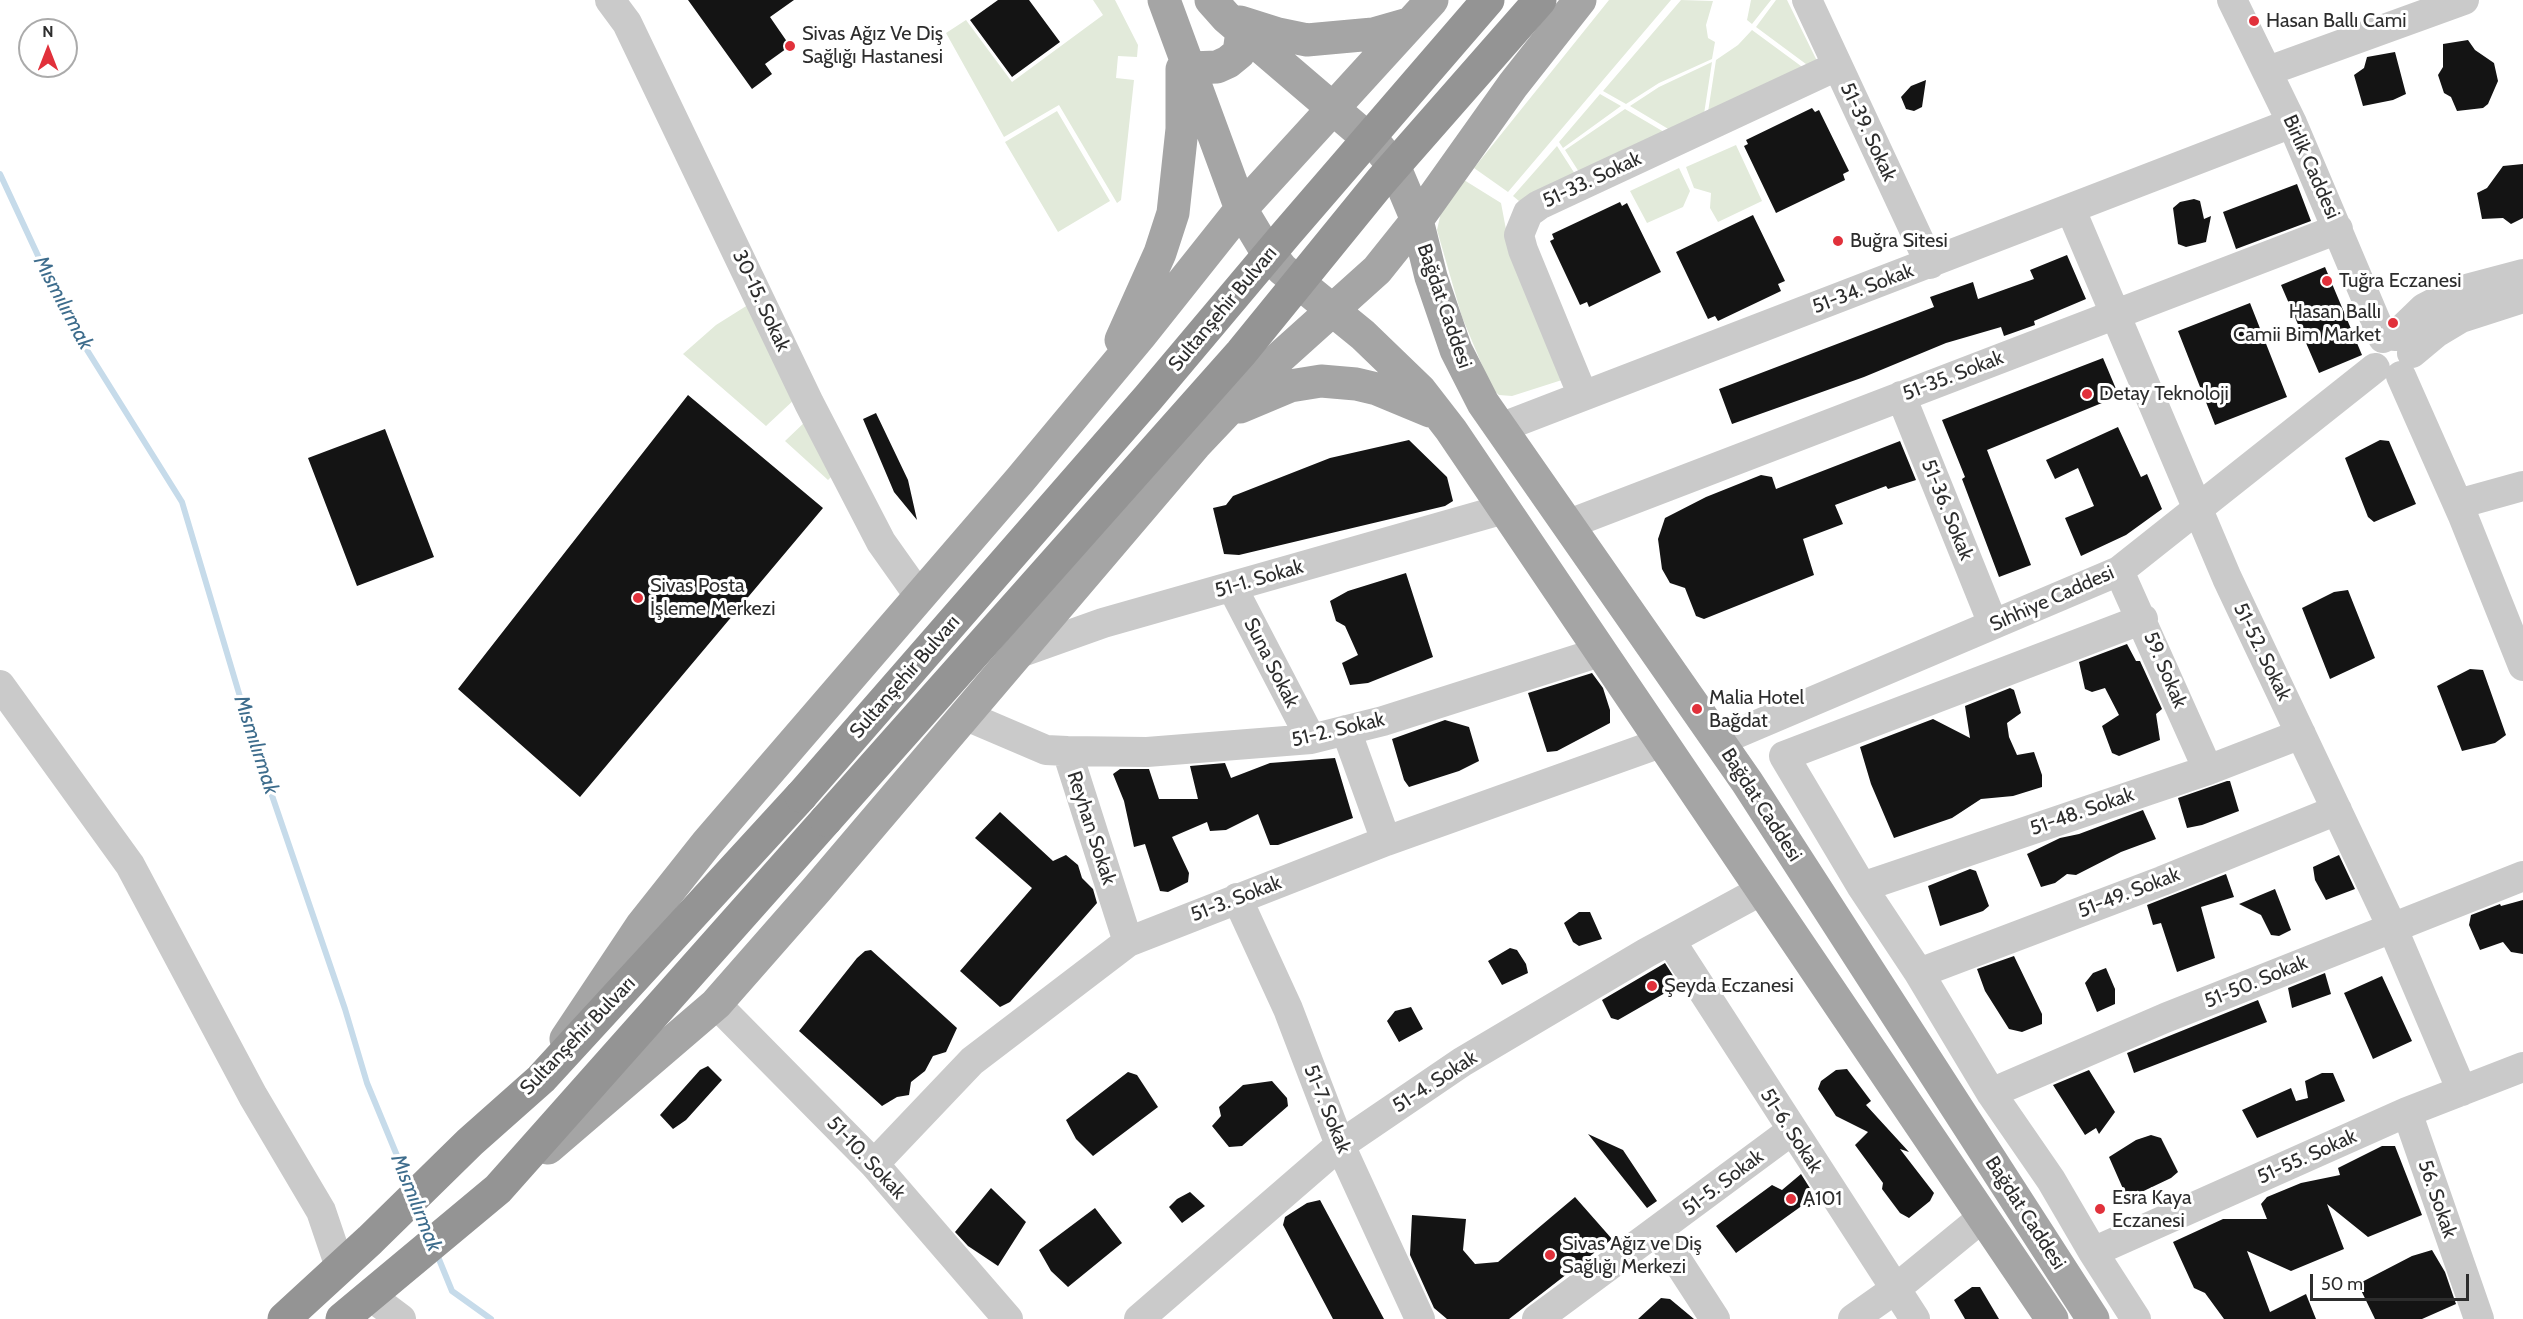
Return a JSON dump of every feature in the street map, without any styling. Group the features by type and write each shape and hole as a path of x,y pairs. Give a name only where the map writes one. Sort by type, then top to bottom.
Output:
{"highway":[{"name":"Sultanşehir Bulvarı","path":"284,1319 370,1240 470,1142 541,1079 801,796 1148,399 1286,234 1488,0"},
{"name":"Sultanşehir Bulvarı","path":"342,1319 369,1294 498,1189 1241,353 1381,181 1540,0"}],"main road":[{"name":"Bağdat Caddesi","path":"1164,0 1241,209 1262,244 1282,269 1334,311 1420,390 1440,416 2052,1319"},
{"path":"541,1079 599,986 661,900 707,843 1102,382 1241,209 1432,0"},
{"path":"498,1189 644,1068 716,1004 825,881 1016,654 1222,416 1268,369 1377,270 1417,220 1513,84 1580,0"},
{"path":"1102,382 1160,254 1173,213 1182,129 1186,57 1217,67 1239,53 1226,16"},
{"path":"1226,16 1278,34 1307,40 1373,34 1408,24"},
{"name":"Bağdat Caddesi","path":"1226,16 1379,148 1395,168 1417,220 1431,277 1456,350 1469,378 1500,428 1719,741 2093,1319"},
{"path":"1222,416 1290,386 1321,381 1356,384 1390,393 1440,416"}],"street":[{"name":"30-15. Sokak","path":"610,0 632,34 809,403 881,542 920,597"},
{"name":"51-39. Sokak","path":"1807,0 1930,264"},
{"name":"Birlik Caddesi","path":"2232,0 2292,123 2458,504 2522,659"},
{"path":"2268,71 2464,0"},
{"name":"51-33. Sokak","path":"1583,396 1522,250 1519,235 1528,213 1539,205 1837,66"},
{"name":"51-34. Sokak","path":"1500,428 2292,123"},
{"name":"51-52. Sokak","path":"2071,210 2227,578 2392,927 2462,1091"},
{"name":"51-35. Sokak","path":"1569,524 2338,229"},
{"name":"Sıhhiye Caddesi","path":"2393,354 2424,308 2455,292 2523,274"},
{"name":"Sıhhiye Caddesi","path":"1719,741 2119,571 2198,511 2393,354 2461,318 2523,298"},
{"name":"51-36. Sokak","path":"1901,396 1994,624"},
{"path":"2458,504 2523,486"},
{"name":"51-1. Sokak","path":"1016,654 1102,623 1504,509"},
{"name":"59. Sokak","path":"2119,571 2143,619 2208,770"},
{"name":"Suna Sokak","path":"1232,586 1311,739"},
{"path":"2136,1319 2093,1252 2051,1179 1991,1093 1918,973 1862,887 1784,756 2143,619"},
{"name":"51-2. Sokak","path":"1067,751 1147,752 1311,739 1383,721 1600,652"},
{"path":"0,685 130,865 253,1096 321,1210 340,1267"},
{"name":"Reyhan Sokak","path":"964,715 1046,750 1067,751 1128,942"},
{"path":"1346,730 1386,841"},
{"name":"51-48. Sokak","path":"1862,887 2208,770 2301,734"},
{"name":"51-3. Sokak","path":"874,1164 972,1061 1128,942 1386,841 1663,742"},
{"name":"51-49. Sokak","path":"1918,973 2162,881 2337,810"},
{"name":"51-50. Sokak","path":"1991,1093 2165,1018 2523,876"},
{"name":"51-4. Sokak","path":"1139,1319 1340,1145 1462,1062 1670,940 1762,890"},
{"name":"51-7. Sokak","path":"1237,898 1287,1010 1340,1145 1420,1319"},
{"name":"51-6. Sokak","path":"1670,940 1791,1131 1915,1319"},
{"name":"51-10. Sokak","path":"716,1004 874,1164 1008,1319"},
{"name":"51-55. Sokak","path":"2093,1252 2408,1113 2523,1066"},
{"name":"56. Sokak","path":"2408,1113 2479,1319"},
{"name":"51-5. Sokak","path":"1537,1319 1791,1131"},
{"path":"1853,1319 1894,1290 1983,1216"},
{"path":"1658,1231 1715,1319"},
{"path":"369,1294 401,1319"}],"green space":[{"path":"1093,0 1115,0 1138,45 1137,57 1118,56 1116,78 1134,80 1121,200 1117,203 1059,105 1004,137 946,33 966,20 1012,82 1103,15"},
{"path":"1609,0 1671,0 1508,192 1474,168"},
{"path":"1681,0 1713,1 1706,25 1708,38 1715,42 1712,59 1659,83 1626,104 1603,91"},
{"path":"1751,0 1771,0 1752,24 1747,20"},
{"path":"1776,0 1787,0 1818,63 1810,67 1756,27"},
{"path":"1752,30 1805,69 1708,112 1716,60 1738,45"},
{"path":"1712,62 1704,114 1670,130 1630,106 1659,87"},
{"path":"1600,94 1621,106 1563,148 1559,142"},
{"path":"1625,109 1664,132 1579,172 1565,150"},
{"path":"1057,111 1110,201 1058,232 1005,142"},
{"path":"1736,145 1762,201 1718,222 1710,208 1711,193 1694,188 1686,167"},
{"path":"1557,146 1575,174 1519,201 1513,196"},
{"path":"1679,168 1690,191 1683,207 1647,223 1630,191"},
{"path":"1464,180 1501,203 1508,240 1562,380 1512,396 1499,395 1492,389 1462,317 1437,230 1441,212"},
{"path":"751,303 796,398 766,426 683,354 716,325"},
{"path":"807,420 835,473 828,480 785,441"}],"building":[{"path":"688,0 794,0 770,17 790,46 765,64 772,74 752,89"},
{"path":"998,0 1029,0 1060,42 1012,77 970,20"},
{"path":"2468,40 2475,50 2494,63 2498,81 2488,104 2483,108 2457,111 2451,97 2444,93 2438,75 2443,67 2443,44"},
{"path":"2395,52 2406,94 2393,100 2363,106 2354,75 2364,68 2367,57"},
{"path":"1926,80 1922,107 1914,111 1906,109 1901,97 1911,86"},
{"path":"1812,108 1815,112 1819,110 1849,171 1843,174 1845,180 1776,213 1744,146 1748,144 1746,140"},
{"path":"2523,164 2523,218 2511,224 2503,218 2482,219 2477,193 2487,188 2503,166"},
{"path":"2297,184 2311,221 2236,249 2223,212"},
{"path":"2194,199 2200,201 2204,219 2211,216 2206,242 2186,247 2178,244 2173,208 2180,202"},
{"path":"1620,202 1622,206 1627,203 1661,272 1589,307 1587,302 1580,305 1550,241 1554,239 1552,234"},
{"path":"1753,215 1785,281 1778,284 1781,291 1718,321 1715,316 1708,319 1676,252"},
{"path":"2067,255 2086,299 2034,321 2035,325 2004,336 2001,327 1946,343 1864,377 1732,424 1719,389 1934,307 1930,297 1973,282 1978,299 2034,279 2030,270"},
{"path":"2325,267 2362,355 2319,373 2281,285"},
{"path":"2250,303 2287,397 2215,425 2178,331"},
{"path":"2103,358 2119,396 1987,450 2031,565 1999,577 1962,479 1965,477 1942,420"},
{"name":"Sivas Posta İşleme Merkezi","path":"688,395 823,508 580,797 458,689"},
{"path":"876,413 908,480 917,520 894,492 863,419"},
{"path":"2118,427 2141,477 2147,474 2162,509 2126,535 2081,556 2065,518 2094,506 2078,468 2055,479 2046,460"},
{"path":"385,429 434,557 357,586 308,458"},
{"path":"1409,440 1447,477 1453,501 1445,506 1239,555 1224,554 1213,508 1226,505 1233,496 1330,458"},
{"path":"2380,440 2389,441 2416,504 2374,522 2368,517 2345,458"},
{"path":"1900,441 1916,480 1888,489 1886,486 1835,505 1843,524 1803,539 1814,575 1704,619 1696,616 1685,588 1670,583 1662,569 1658,539 1665,518 1706,497 1761,475 1772,477 1776,489"},
{"path":"1406,573 1433,657 1368,683 1350,685 1342,663 1358,655 1345,626 1336,621 1330,601 1348,591"},
{"path":"2348,590 2375,658 2330,679 2302,608 2334,592"},
{"path":"2127,644 2136,661 2140,661 2162,709 2156,714 2160,740 2119,756 2112,753 2102,726 2119,715 2105,688 2092,692 2085,689 2079,662"},
{"path":"2470,669 2483,670 2506,735 2495,743 2462,751 2437,686"},
{"path":"1592,673 1603,688 1610,710 1610,723 1557,751 1547,752 1528,693"},
{"path":"2010,688 2014,690 2021,713 2007,723 2009,737 2017,755 2034,752 2042,775 2042,787 2013,796 1981,799 1952,818 1894,838 1871,784 1860,747 1933,719 1970,738 1965,706"},
{"path":"1445,720 1469,727 1479,761 1459,771 1409,787 1404,780 1392,739"},
{"path":"1335,758 1353,818 1278,845 1270,845 1258,814 1226,830 1210,831 1207,822 1172,837 1189,873 1188,882 1168,892 1160,891 1145,844 1134,847 1124,801 1113,774 1120,769 1149,769 1159,799 1198,799 1190,766 1225,763 1231,778 1270,763"},
{"path":"2230,781 2239,811 2202,825 2187,828 2178,798"},
{"path":"2143,810 2156,839 2121,852 2076,875 2067,874 2055,883 2041,887 2027,854 2060,838 2079,834"},
{"path":"1000,812 1053,861 1066,855 1078,865 1082,878 1093,889 1097,903 1010,1002 1000,1007 960,971 1032,888 975,838"},
{"path":"2339,855 2355,889 2326,900 2315,880 2313,867"},
{"path":"1970,869 1976,871 1989,906 1983,911 1940,926 1928,886"},
{"path":"2226,874 2234,897 2201,907 2215,958 2177,972 2161,923 2153,925 2147,905"},
{"path":"2275,889 2291,930 2279,936 2271,935 2261,915 2239,904"},
{"path":"2523,900 2523,954 2511,952 2503,942 2480,950 2469,925 2471,915 2500,904 2501,906"},
{"path":"1579,912 1590,912 1602,939 1579,946 1573,942 1564,923"},
{"path":"1510,948 1517,950 1526,964 1528,973 1502,985 1488,961"},
{"path":"871,950 957,1028 946,1052 933,1056 925,1071 911,1082 909,1095 897,1097 882,1106 799,1031 857,958 865,951"},
{"path":"2014,956 2042,1014 2042,1024 2022,1032 2009,1029 1985,991 1977,969"},
{"path":"1665,963 1679,985 1618,1020 1611,1018 1602,1000"},
{"path":"2106,968 2115,989 2115,1004 2097,1012 2085,983 2093,973"},
{"path":"2325,973 2331,994 2292,1008 2288,988"},
{"path":"2382,976 2412,1041 2373,1059 2344,993"},
{"path":"2258,1000 2267,1022 2134,1073 2127,1053"},
{"path":"1411,1007 1423,1029 1399,1042 1387,1021 1395,1011"},
{"path":"708,1066 722,1080 686,1120 673,1129 660,1115 700,1070"},
{"path":"1847,1069 1871,1101 1866,1105 1909,1152 1900,1149 1934,1193 1930,1201 1909,1218 1900,1213 1882,1189 1883,1183 1855,1145 1868,1132 1836,1116 1818,1089 1821,1081 1836,1070"},
{"path":"2089,1070 2115,1112 2099,1134 2096,1128 2085,1135 2053,1085"},
{"path":"1128,1072 1137,1075 1158,1107 1093,1156 1076,1139 1066,1120"},
{"path":"2322,1073 2333,1073 2345,1101 2257,1138 2242,1110 2291,1088 2296,1101 2308,1098 2305,1081"},
{"path":"1272,1081 1287,1098 1288,1106 1242,1146 1229,1147 1212,1126 1221,1116 1219,1107 1243,1085"},
{"path":"1588,1134 1623,1150 1657,1201 1647,1208"},
{"path":"2151,1135 2161,1138 2178,1172 2171,1178 2131,1197 2124,1191 2109,1157 2136,1140"},
{"path":"2382,1146 2395,1146 2422,1215 2368,1237 2327,1204 2344,1249 2291,1271 2247,1251 2270,1312 2306,1294 2316,1319 2224,1319 2205,1293 2194,1288 2173,1242 2223,1219 2267,1219 2261,1204 2267,1197 2301,1183 2340,1175 2338,1168"},
{"path":"1801,1174 1818,1201 1809,1207 1803,1205 1736,1253 1716,1226 1772,1185 1782,1190"},
{"path":"991,1188 1026,1222 998,1266 968,1246 955,1232"},
{"path":"1190,1192 1205,1206 1182,1223 1169,1207 1177,1199"},
{"name":"Sivas Ağız ve Diş Sağlığı Merkezi","path":"1575,1197 1612,1239 1509,1319 1447,1319 1434,1308 1410,1255 1412,1215 1466,1219 1463,1250 1475,1264 1498,1262"},
{"path":"1320,1200 1384,1319 1333,1319 1283,1225 1285,1217 1307,1203"},
{"path":"1095,1208 1122,1243 1068,1287 1051,1271 1039,1250"},
{"path":"2432,1250 2445,1272 2456,1304 2422,1319 2375,1319 2358,1284 2412,1256"},
{"path":"1972,1287 1980,1287 1999,1319 1965,1319 1954,1300"},
{"path":"1661,1298 1670,1299 1694,1319 1638,1319"}],"waterway":[{"name":"Mısmılırmak","path":"0,174 67,318 182,502 252,737 345,1009 367,1083 410,1187"},
{"name":"Mısmılırmak","path":"418,1207 429,1234"},
{"name":"Mısmılırmak","path":"436,1252 452,1291 491,1319"}],"place":[{"name":"Hasan Ballı Cami","path":"2254,21"},
{"name":"Sivas Ağız Ve Diş Sağlığı Hastanesi","path":"790,46"},
{"name":"Buğra Sitesi","path":"1838,241"},
{"name":"Tuğra Eczanesi","path":"2327,281"},
{"name":"Hasan Ballı Camii Bim Market","path":"2393,323"},
{"name":"Detay Teknoloji","path":"2087,394"},
{"name":"Sivas Posta İşleme Merkezi","path":"638,598"},
{"name":"Malia Hotel Bağdat","path":"1697,709"},
{"name":"Şeyda Eczanesi","path":"1652,986"},
{"name":"A101","path":"1791,1199"},
{"name":"Esra Kaya Eczanesi","path":"2100,1209"},
{"name":"Sivas Ağız ve Diş Sağlığı Merkezi","path":"1550,1255"}]}
